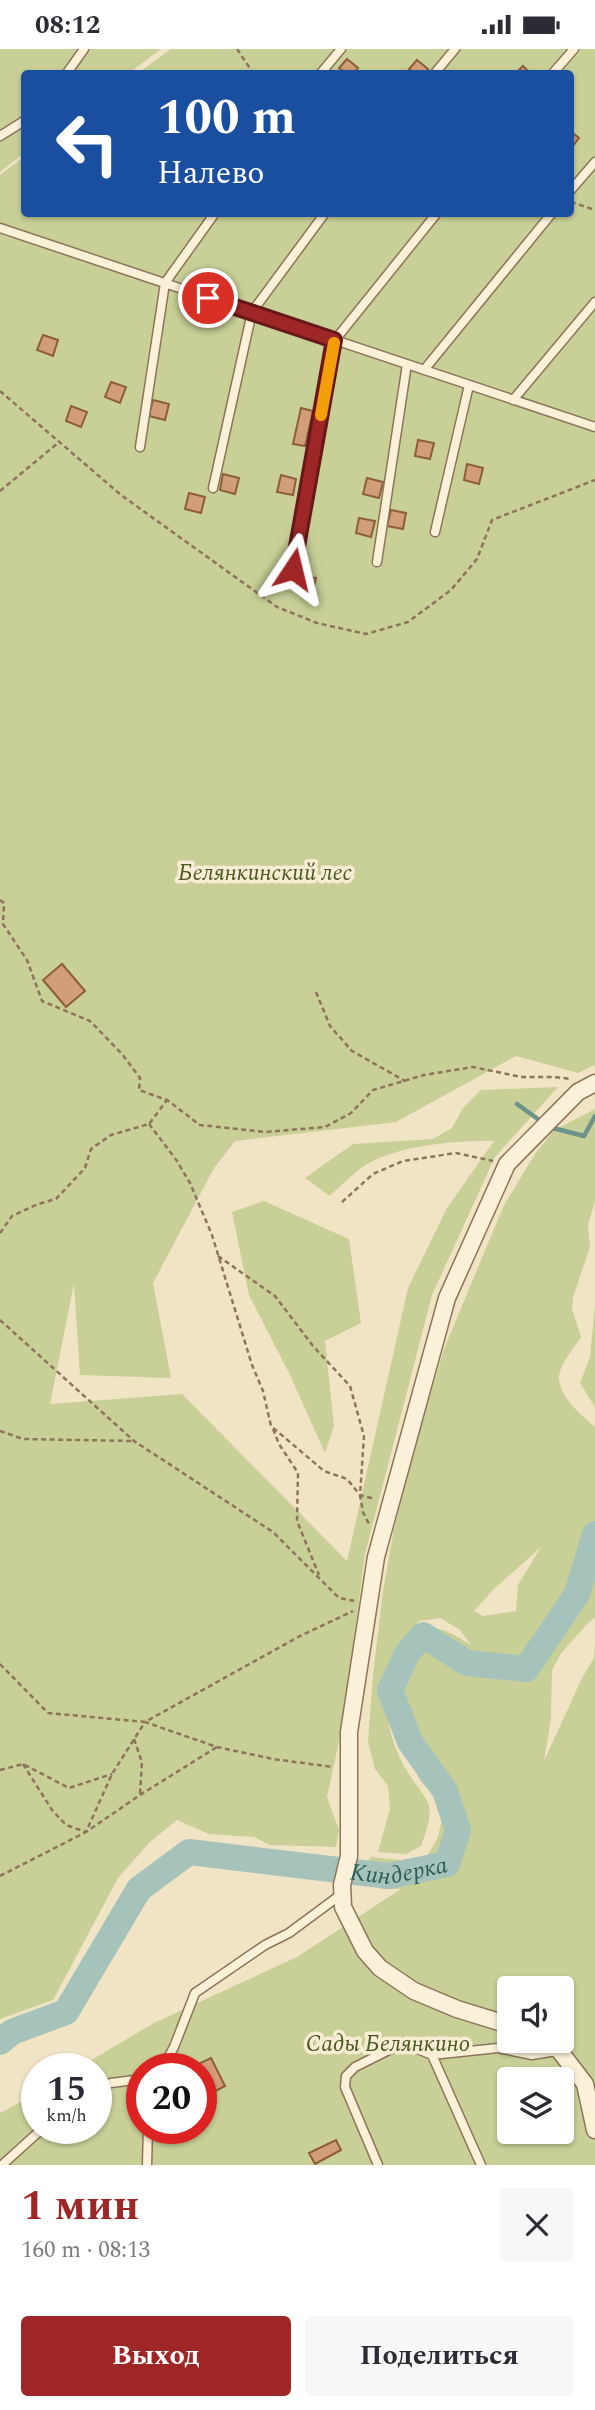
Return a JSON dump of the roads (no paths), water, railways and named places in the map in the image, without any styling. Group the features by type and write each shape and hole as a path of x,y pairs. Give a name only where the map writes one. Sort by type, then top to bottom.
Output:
{"street":[{"path":"497,2021 457,2009 414,1991 380,1968 365,1951 344,1907 342,1889 349,1856 349,1732 379,1544 447,1298 507,1164 578,1092 595,1083"},
{"path":"561,2053 585,2084 595,2130"}],"lane":[{"path":"69,70 84,49"},
{"path":"324,70 341,49"},
{"path":"438,70 455,49"},
{"path":"556,70 574,49"},
{"path":"0,136 21,123"},
{"path":"574,186 595,162"},
{"path":"140,447 165,283 212,217"},
{"path":"213,488 252,312 322,217"},
{"path":"293,569 334,340 434,217"},
{"path":"424,370 549,217"},
{"path":"0,228 595,427"},
{"path":"513,400 595,302"},
{"path":"377,562 407,364"},
{"path":"435,531 469,385"},
{"path":"171,2053 195,1993 265,1945 289,1933 342,1889"},
{"path":"378,2165 345,2087 346,2076 355,2067 403,2043 432,2055 497,2048"},
{"path":"519,2053 531,2056 545,2053"},
{"path":"432,2055 481,2165"},
{"path":"2,2165 25,2144"},
{"path":"147,2165 148,2144"}],"waterway":[{"path":"517,1104 542,1122"},
{"path":"549,1127 584,1136 595,1116"},
{"name":"Киндерка","path":"0,2042 12,2032 66,2012 139,1889 189,1852 389,1876 447,1864 458,1830 445,1791 410,1742 390,1690 408,1652 423,1635 467,1663 526,1669 577,1594 595,1534"}],"park label":[{"name":"Белянкинский лес","path":"265,872"},
{"name":"Сады Белянкино","path":"388,2043"}]}
